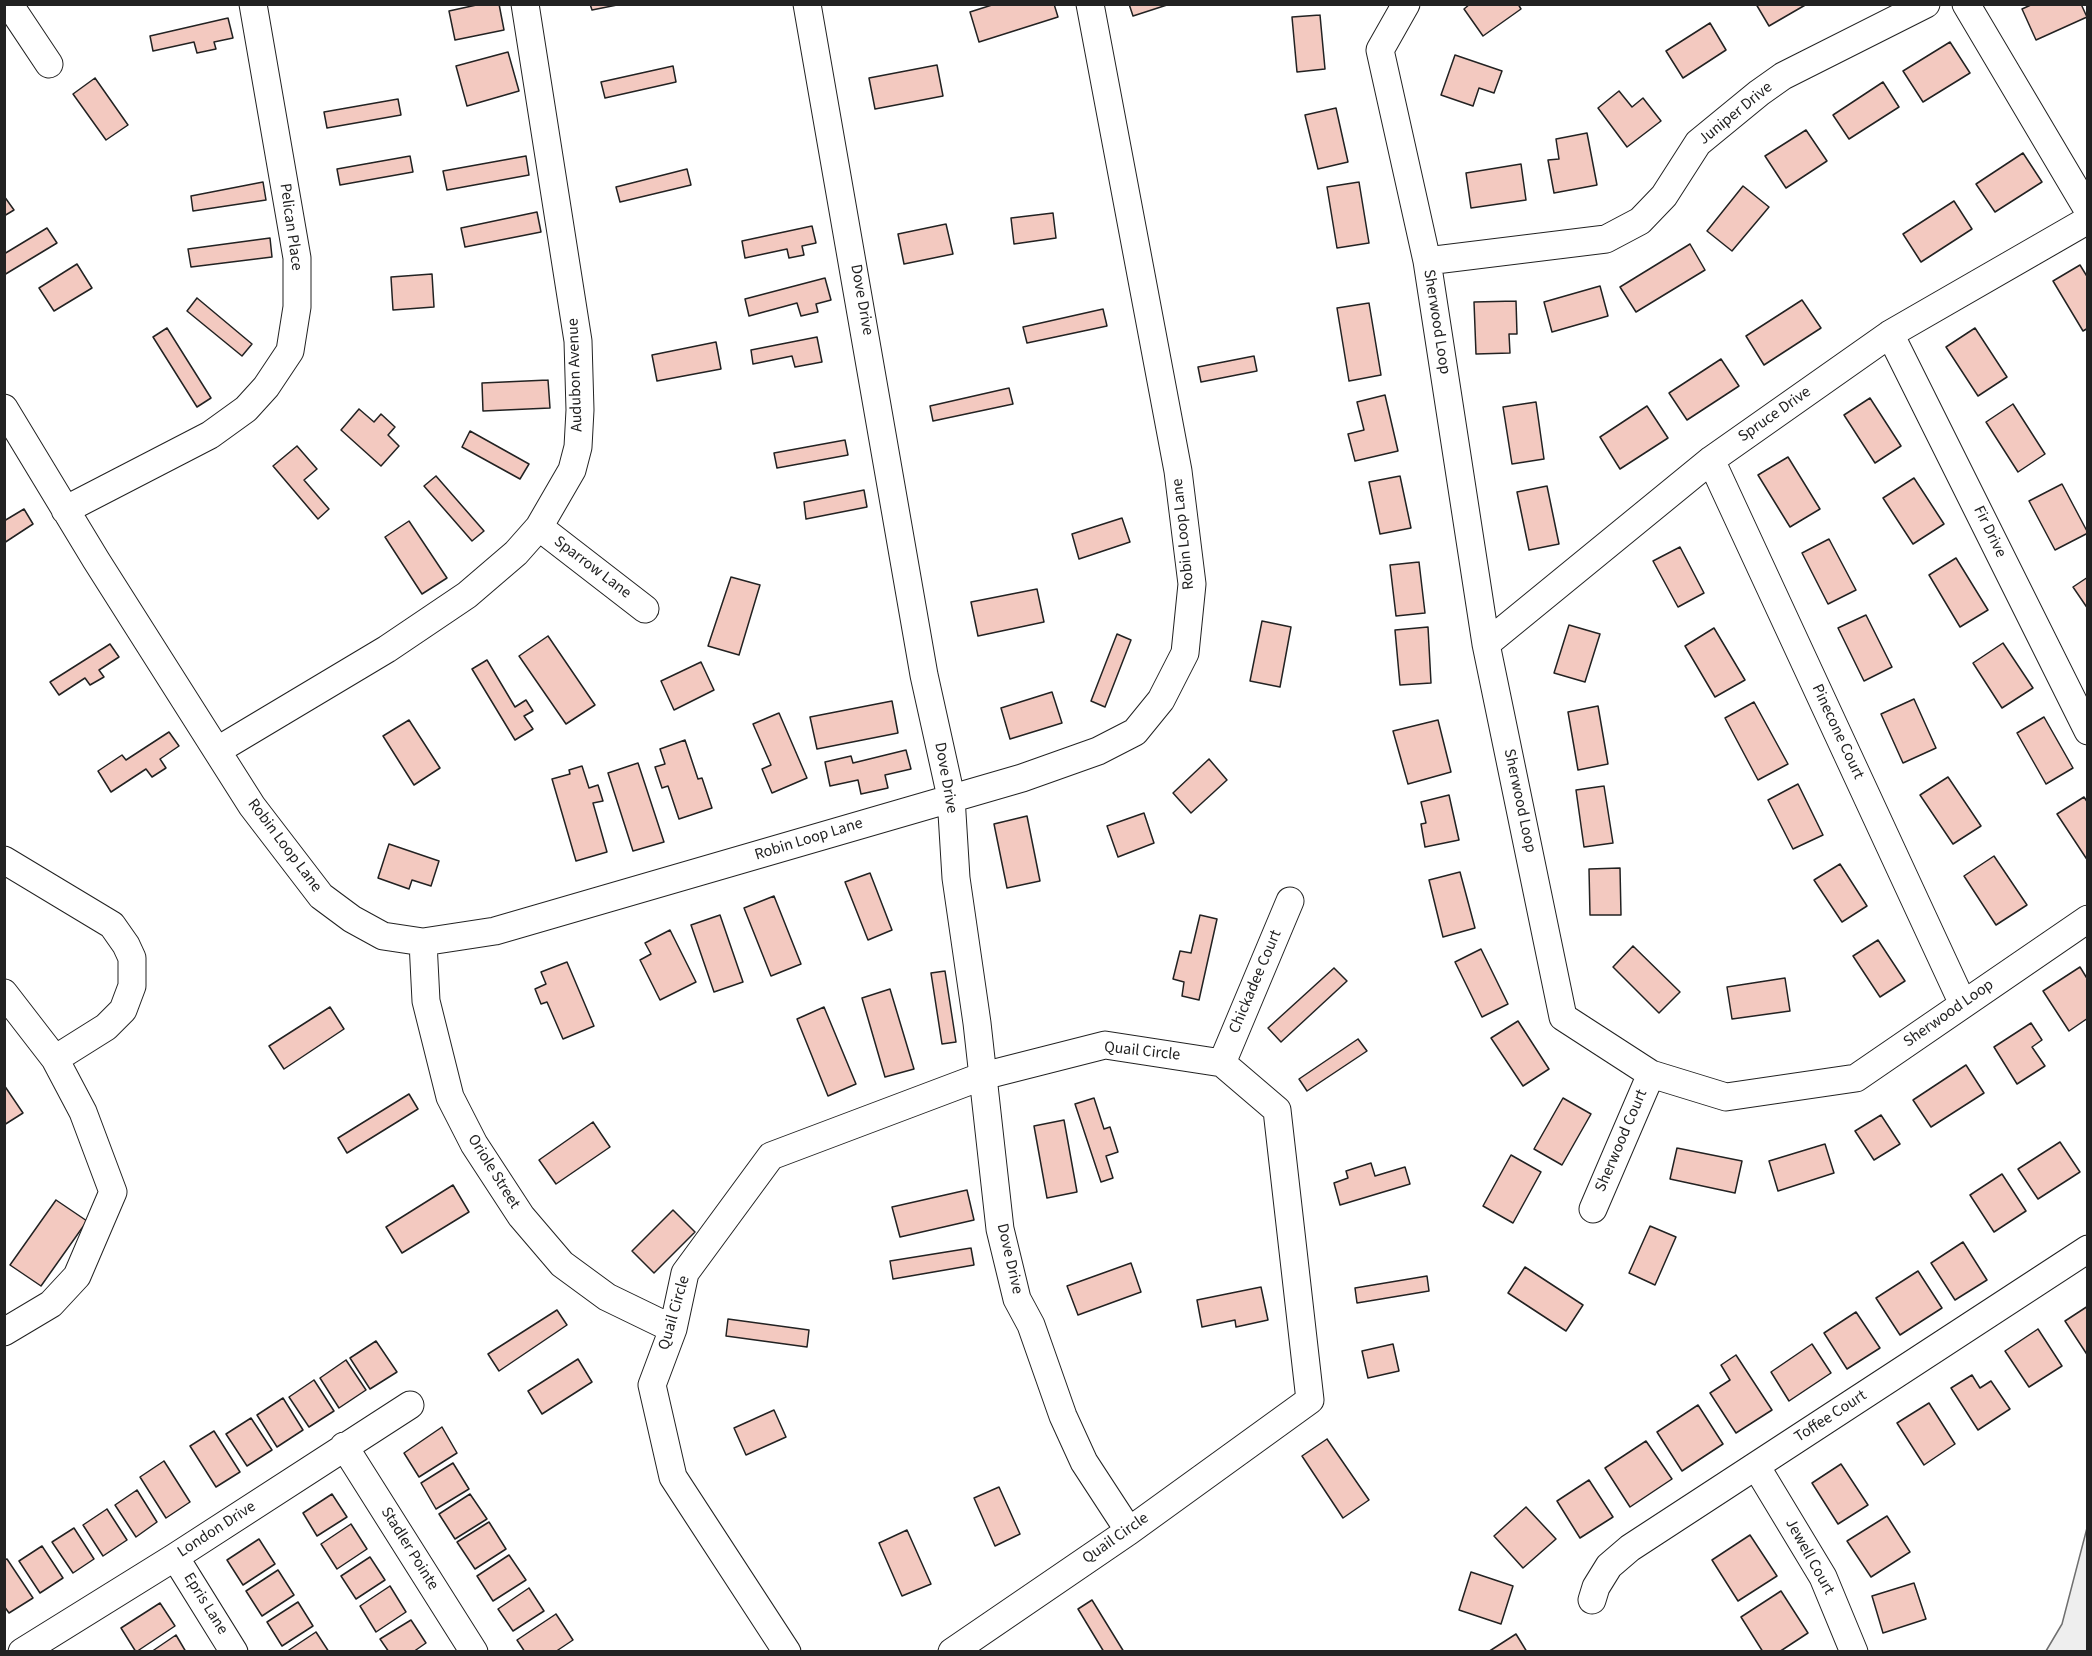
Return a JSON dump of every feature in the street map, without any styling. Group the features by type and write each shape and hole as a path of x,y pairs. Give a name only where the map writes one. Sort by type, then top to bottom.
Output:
{"street":[{"path":"9,4 49,64"},
{"name":"Pelican Place","path":"65,510 210,435 246,409 266,387 290,351 297,307 297,258 253,4"},
{"name":"Audubon Avenue","path":"218,750 387,649 467,595 516,553 539,527 572,470 578,447 580,376 570,283 525,4"},
{"name":"Dove Drive","path":"807,4 847,221 922,666 951,797 956,878 983,1076 1000,1229 1017,1299 1031,1325 1063,1416 1084,1462 1129,1531"},
{"name":"Robin Loop Lane","path":"4,408 65,510 252,806 321,896 352,919 383,936 423,942 495,931 1044,770 1098,751 1135,732 1161,700 1185,653 1192,584 1178,471 1090,4"},
{"name":"Sherwood Loop","path":"1406,4 1380,50 1427,261 1486,644 1563,1017 1652,1074 1726,1097 1856,1078 2088,919"},
{"name":"Juniper Drive","path":"1427,261 1606,239 1640,221 1664,196 1698,143 1783,76 1926,4"},
{"path":"1966,4 2088,210"},
{"name":"Spruce Drive","path":"1486,644 1711,460 1890,334 2088,219"},
{"name":"Fir Drive","path":"1890,334 2088,731"},
{"name":"Pinecone Court","path":"1711,460 1963,1004"},
{"name":"Sparrow Lane","path":"539,527 645,609"},
{"path":"4,860 112,925 132,958 132,986 123,1010 106,1027 55,1059"},
{"name":"Chickadee Court","path":"1222,1063 1290,901"},
{"name":"Oriole Street","path":"423,942 426,1001 450,1097 474,1144 497,1180 521,1216 562,1264 607,1297 673,1329"},
{"path":"4,993 55,1059 83,1112 113,1192 77,1276 51,1304 4,1332"},
{"name":"Quail Circle","path":"787,1652 673,1477 652,1384 673,1329 685,1273 771,1156 983,1076 1105,1045 1222,1063 1277,1110 1310,1400 1129,1531 952,1652"},
{"name":"Sherwood Court","path":"1593,1209 1652,1074"},
{"name":"Toffee Court","path":"1592,1600 1596,1587 1609,1566 1630,1548 2088,1249"},
{"name":"London Drive","path":"22,1652 175,1557 410,1405"},
{"name":"Stadler Pointe","path":"344,1446 474,1652"},
{"name":"Jewell Court","path":"1756,1467 1822,1577 1854,1652"},
{"name":"Epris Lane","path":"175,1557 234,1652"}],"shaded area":[{"path":"2087,1528 2087,1651 2046,1651 2062,1624"}],"building":[{"path":"481,4 499,4 504,30 455,40 449,11"},
{"path":"590,4 622,4 592,10"},
{"path":"995,4 1054,4 1058,17 979,42 970,12"},
{"path":"1129,4 1170,4 1133,16"},
{"path":"1470,4 1518,4 1521,9 1483,36 1464,9"},
{"path":"1756,4 1807,4 1769,26"},
{"path":"2033,4 2081,4 2087,17 2036,40 2022,9"},
{"path":"1320,15 1325,69 1297,72 1292,17"},
{"path":"228,18 233,38 214,42 216,49 197,53 194,42 153,51 150,36"},
{"path":"1710,23 1726,50 1683,78 1666,51"},
{"path":"1950,42 1970,73 1923,102 1903,71"},
{"path":"508,52 519,91 467,106 456,66"},
{"path":"1455,55 1502,71 1494,93 1479,88 1473,106 1441,95"},
{"path":"937,65 943,96 875,109 869,78"},
{"path":"673,66 676,82 605,98 601,82"},
{"path":"95,78 128,125 106,140 73,94"},
{"path":"1883,82 1899,107 1849,139 1833,115"},
{"path":"1619,91 1632,107 1643,98 1661,121 1627,147 1598,108"},
{"path":"398,99 401,115 327,128 324,112"},
{"path":"1336,108 1348,162 1318,169 1305,115"},
{"path":"1806,130 1827,161 1786,188 1765,156"},
{"path":"1587,133 1597,185 1554,193 1548,160 1559,159 1556,139"},
{"path":"2023,153 2042,182 1995,212 1976,184"},
{"path":"410,156 413,172 340,185 337,169"},
{"path":"526,156 529,175 447,190 443,171"},
{"path":"1521,164 1526,200 1471,208 1466,173"},
{"path":"687,169 691,185 620,202 616,187"},
{"path":"263,182 266,200 193,211 191,196"},
{"path":"1359,182 1369,243 1337,248 1327,187"},
{"path":"1743,186 1769,207 1732,251 1707,231"},
{"path":"4,196 14,210 4,216"},
{"path":"1954,201 1972,229 1921,262 1903,234"},
{"path":"537,212 541,232 465,247 461,228"},
{"path":"1053,213 1056,238 1014,244 1011,218"},
{"path":"946,224 953,254 904,264 898,234"},
{"path":"812,226 816,243 802,246 804,255 789,258 787,249 745,258 742,241"},
{"path":"47,228 57,243 4,275 4,254"},
{"path":"270,238 272,257 191,267 188,249"},
{"path":"1690,244 1705,270 1636,312 1620,287"},
{"path":"77,264 92,288 54,311 39,288"},
{"path":"2080,265 2088,278 2088,328 2083,331 2053,281"},
{"path":"432,274 434,307 393,310 391,277"},
{"path":"825,278 831,300 816,304 818,312 801,316 797,303 749,316 745,299"},
{"path":"1600,286 1608,316 1552,332 1544,302"},
{"path":"197,298 252,344 242,356 187,311"},
{"path":"1802,300 1821,328 1764,365 1746,336"},
{"path":"1516,301 1517,334 1509,334 1510,353 1476,354 1474,302"},
{"path":"1369,303 1381,375 1349,381 1337,308"},
{"path":"1103,309 1107,326 1027,343 1023,327"},
{"path":"167,328 211,398 197,407 153,337"},
{"path":"1975,328 2007,377 1978,396 1946,347"},
{"path":"817,337 822,362 795,367 792,356 753,364 751,350"},
{"path":"716,342 721,369 657,381 652,355"},
{"path":"1254,356 1257,371 1201,382 1198,367"},
{"path":"1721,359 1739,386 1687,420 1669,393"},
{"path":"548,380 550,408 483,411 482,383"},
{"path":"1009,388 1013,404 933,421 930,406"},
{"path":"1385,395 1398,451 1355,461 1348,434 1364,430 1357,402"},
{"path":"1870,398 1901,446 1875,463 1844,415"},
{"path":"1536,402 1544,459 1512,464 1503,407"},
{"path":"2013,404 2045,454 2018,472 1986,422"},
{"path":"1647,406 1668,438 1620,469 1600,437"},
{"path":"359,409 374,422 381,414 395,427 388,435 399,446 381,466 341,430"},
{"path":"470,431 529,464 520,479 462,447"},
{"path":"845,440 848,455 777,468 774,453"},
{"path":"297,446 317,469 304,480 329,509 318,519 273,466"},
{"path":"1788,457 1820,509 1790,527 1758,475"},
{"path":"436,476 484,531 472,541 424,486"},
{"path":"1400,476 1411,528 1380,534 1369,482"},
{"path":"1914,478 1944,524 1913,544 1883,498"},
{"path":"2062,484 2088,533 2055,550 2029,501"},
{"path":"1547,486 1559,544 1529,550 1517,492"},
{"path":"864,490 867,507 806,519 804,502"},
{"path":"24,509 33,524 4,543 4,521"},
{"path":"1122,518 1130,542 1079,559 1072,534"},
{"path":"409,521 447,578 422,594 385,537"},
{"path":"1829,539 1856,590 1828,604 1802,553"},
{"path":"1680,547 1704,593 1678,607 1653,561"},
{"path":"1956,558 1988,610 1960,627 1929,575"},
{"path":"1419,562 1425,613 1396,616 1390,565"},
{"path":"731,577 760,585 739,655 708,646"},
{"path":"2088,577 2088,609 2073,587"},
{"path":"1037,589 1044,622 978,636 971,602"},
{"path":"1866,615 1892,667 1864,681 1838,628"},
{"path":"1262,621 1291,627 1280,687 1250,681"},
{"path":"1569,625 1600,634 1585,682 1554,673"},
{"path":"1428,627 1431,683 1400,685 1395,630"},
{"path":"1714,628 1745,680 1715,697 1685,646"},
{"path":"1117,634 1131,640 1105,707 1091,701"},
{"path":"548,636 595,705 566,724 519,656"},
{"path":"2003,643 2033,688 2002,708 1973,663"},
{"path":"110,644 119,657 99,670 104,677 90,685 85,678 59,695 50,682"},
{"path":"487,660 515,707 526,700 533,711 524,716 533,729 515,740 472,669"},
{"path":"701,662 714,690 674,710 661,681"},
{"path":"1052,692 1062,723 1010,739 1001,708"},
{"path":"1914,699 1936,748 1903,763 1881,714"},
{"path":"892,701 898,733 817,749 810,717"},
{"path":"1754,702 1788,764 1758,780 1725,718"},
{"path":"1598,706 1608,764 1578,770 1568,712"},
{"path":"779,713 807,778 772,793 762,769 771,765 753,724"},
{"path":"2044,717 2073,768 2046,784 2017,733"},
{"path":"409,720 440,768 414,785 383,736"},
{"path":"1438,720 1451,772 1408,784 1393,731"},
{"path":"169,732 179,746 160,759 166,768 152,777 146,769 111,792 98,771 122,755 126,760"},
{"path":"685,740 698,779 702,778 712,808 679,819 668,786 662,788 655,767 665,764 660,749"},
{"path":"906,750 911,769 885,775 888,788 861,794 858,780 830,786 825,762 851,756 853,763"},
{"path":"1209,759 1227,780 1191,813 1173,793"},
{"path":"638,763 664,842 633,851 608,773"},
{"path":"582,766 589,788 598,785 603,801 593,803 607,852 576,861 552,779 570,774 569,770"},
{"path":"1948,777 1981,826 1953,844 1920,795"},
{"path":"1798,784 1823,835 1793,849 1768,800"},
{"path":"1604,786 1613,843 1584,847 1576,790"},
{"path":"1449,795 1459,840 1425,847 1421,824 1426,823 1421,802"},
{"path":"2084,797 2088,803 2088,861 2057,814"},
{"path":"1144,813 1154,843 1118,857 1107,826"},
{"path":"1027,816 1040,881 1007,888 994,824"},
{"path":"389,844 439,861 431,886 412,880 409,889 378,878"},
{"path":"1994,856 2027,905 1996,925 1964,876"},
{"path":"1840,864 1867,906 1842,922 1814,880"},
{"path":"1620,868 1621,915 1590,915 1589,869"},
{"path":"1460,872 1475,928 1443,937 1429,880"},
{"path":"870,873 892,930 868,940 845,882"},
{"path":"774,896 801,964 771,976 744,908"},
{"path":"720,915 743,982 714,992 691,925"},
{"path":"1200,915 1217,919 1199,1000 1182,996 1184,982 1173,979 1180,951 1191,953"},
{"path":"670,930 696,982 660,1000 640,960 651,954 645,943"},
{"path":"1878,940 1905,981 1880,997 1853,956"},
{"path":"1633,946 1680,992 1659,1013 1613,967"},
{"path":"1481,949 1508,1004 1482,1017 1455,962"},
{"path":"567,962 594,1026 563,1039 547,1002 541,1004 535,989 546,984 541,972"},
{"path":"2080,967 2088,980 2088,1018 2069,1031 2043,991"},
{"path":"1334,968 1347,981 1281,1042 1268,1028"},
{"path":"945,971 956,1042 942,1044 931,973"},
{"path":"1785,978 1790,1011 1732,1019 1727,987"},
{"path":"890,989 914,1069 885,1077 862,998"},
{"path":"330,1007 344,1029 284,1069 269,1046"},
{"path":"824,1007 856,1084 828,1096 797,1019"},
{"path":"1518,1021 1549,1069 1523,1086 1491,1038"},
{"path":"2031,1023 2042,1040 2032,1047 2045,1066 2017,1084 1994,1047"},
{"path":"1358,1039 1367,1051 1307,1091 1299,1079"},
{"path":"1966,1065 1984,1093 1931,1127 1913,1100"},
{"path":"4,1085 23,1113 4,1125"},
{"path":"409,1094 418,1109 347,1153 338,1138"},
{"path":"1094,1098 1104,1129 1110,1127 1118,1152 1106,1156 1113,1178 1101,1182 1075,1104"},
{"path":"1563,1098 1591,1114 1562,1165 1534,1149"},
{"path":"1881,1115 1900,1144 1874,1160 1855,1131"},
{"path":"1064,1120 1077,1192 1047,1198 1034,1126"},
{"path":"593,1122 610,1147 556,1184 539,1160"},
{"path":"2060,1142 2080,1172 2038,1199 2018,1169"},
{"path":"1825,1144 1834,1173 1778,1191 1769,1161"},
{"path":"1677,1148 1742,1161 1735,1193 1670,1179"},
{"path":"1511,1155 1541,1172 1513,1223 1483,1206"},
{"path":"1371,1163 1375,1176 1405,1167 1410,1184 1340,1205 1334,1183 1348,1178 1346,1171"},
{"path":"2002,1174 2026,1211 1994,1232 1970,1195"},
{"path":"453,1185 469,1212 402,1253 386,1227"},
{"path":"967,1190 974,1220 900,1237 892,1207"},
{"path":"56,1200 87,1221 41,1286 10,1265"},
{"path":"673,1210 695,1232 654,1273 632,1251"},
{"path":"1650,1226 1676,1237 1655,1285 1629,1273"},
{"path":"1963,1242 1987,1280 1955,1300 1931,1263"},
{"path":"971,1248 974,1265 893,1279 890,1261"},
{"path":"1131,1263 1141,1292 1078,1315 1067,1286"},
{"path":"1525,1267 1583,1305 1566,1331 1508,1293"},
{"path":"1918,1271 1942,1308 1900,1335 1876,1298"},
{"path":"1427,1276 1429,1291 1357,1303 1355,1288"},
{"path":"1261,1287 1268,1320 1236,1327 1235,1320 1202,1327 1197,1300"},
{"path":"2088,1306 2088,1356 2065,1321"},
{"path":"557,1310 567,1325 499,1371 488,1354"},
{"path":"1856,1312 1880,1348 1847,1369 1824,1333"},
{"path":"728,1319 809,1330 807,1347 726,1336"},
{"path":"2038,1329 2062,1366 2029,1387 2005,1351"},
{"path":"376,1341 397,1372 370,1389 350,1358"},
{"path":"1393,1344 1399,1371 1368,1378 1362,1351"},
{"path":"1812,1344 1831,1373 1789,1401 1771,1372"},
{"path":"1736,1355 1772,1410 1736,1433 1710,1393 1730,1380 1721,1365"},
{"path":"578,1359 592,1382 542,1414 528,1391"},
{"path":"346,1360 366,1390 339,1408 320,1378"},
{"path":"1972,1375 1980,1388 1991,1381 2010,1409 1978,1430 1951,1388"},
{"path":"314,1380 334,1411 309,1427 289,1397"},
{"path":"283,1398 303,1430 277,1447 257,1415"},
{"path":"1929,1403 1955,1444 1924,1465 1897,1423"},
{"path":"1698,1405 1723,1444 1682,1471 1657,1432"},
{"path":"774,1410 786,1437 746,1455 734,1428"},
{"path":"251,1418 272,1450 247,1466 226,1434"},
{"path":"442,1427 457,1453 419,1477 404,1453"},
{"path":"214,1431 240,1472 216,1487 190,1446"},
{"path":"1327,1439 1369,1500 1343,1518 1302,1456"},
{"path":"1646,1441 1672,1479 1630,1507 1605,1468"},
{"path":"164,1461 190,1502 166,1518 140,1477"},
{"path":"453,1463 469,1489 436,1509 421,1483"},
{"path":"1841,1464 1868,1505 1838,1524 1812,1483"},
{"path":"1589,1480 1613,1517 1580,1538 1557,1501"},
{"path":"999,1487 1020,1534 995,1546 974,1498"},
{"path":"137,1490 157,1522 136,1537 115,1505"},
{"path":"332,1494 347,1517 317,1536 303,1513"},
{"path":"470,1494 487,1519 455,1539 439,1514"},
{"path":"1526,1507 1556,1539 1523,1568 1494,1536"},
{"path":"107,1509 127,1540 103,1556 83,1525"},
{"path":"1887,1516 1910,1552 1871,1577 1847,1541"},
{"path":"489,1522 506,1549 475,1569 457,1542"},
{"path":"351,1524 367,1549 337,1569 321,1544"},
{"path":"74,1528 94,1559 73,1573 52,1542"},
{"path":"907,1530 931,1584 902,1596 879,1543"},
{"path":"1750,1535 1777,1576 1738,1601 1712,1560"},
{"path":"259,1539 275,1564 243,1585 227,1560"},
{"path":"42,1546 63,1578 40,1593 19,1561"},
{"path":"509,1555 526,1580 493,1601 477,1576"},
{"path":"370,1557 385,1580 356,1599 341,1576"},
{"path":"7,1559 33,1598 9,1613 4,1606 4,1560"},
{"path":"278,1570 294,1595 262,1616 246,1591"},
{"path":"1471,1572 1513,1586 1501,1624 1459,1610"},
{"path":"1914,1583 1926,1619 1883,1633 1872,1596"},
{"path":"390,1586 406,1612 376,1632 360,1606"},
{"path":"529,1588 544,1611 513,1631 498,1609"},
{"path":"1781,1591 1808,1633 1779,1652 1763,1652 1741,1617"},
{"path":"1092,1600 1124,1652 1104,1652 1078,1609"},
{"path":"298,1602 313,1626 282,1646 267,1622"},
{"path":"160,1603 175,1626 136,1652 121,1628"},
{"path":"556,1614 573,1640 555,1652 525,1652 517,1640"},
{"path":"411,1620 426,1643 413,1652 389,1652 380,1639"},
{"path":"316,1632 329,1652 286,1652"},
{"path":"1516,1634 1527,1652 1488,1652"},
{"path":"176,1635 186,1652 151,1652"}]}
